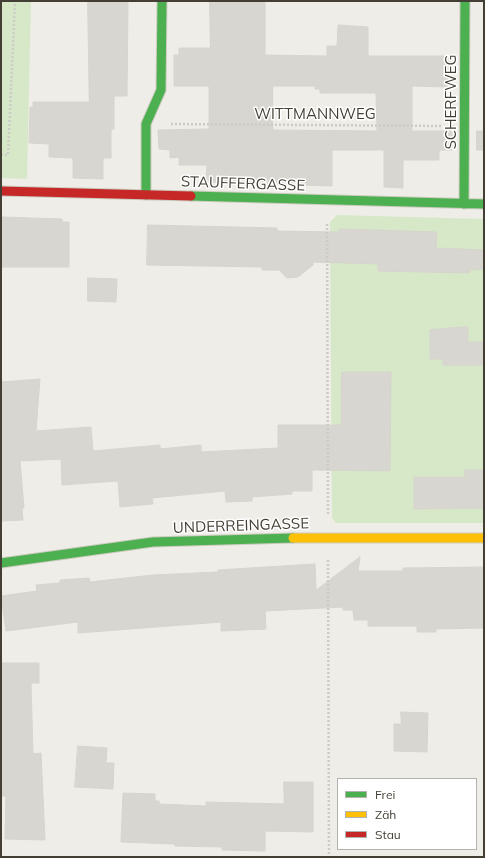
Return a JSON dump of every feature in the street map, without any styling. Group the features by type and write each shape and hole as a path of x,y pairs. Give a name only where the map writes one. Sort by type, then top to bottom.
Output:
{"street":[{"path":"146,195 146,124 161,90 162,1"},
{"name":"SCHERFWEG","path":"464,204 465,1"},
{"name":"STAUFFERGASSE","path":"1,191 484,204"},
{"name":"UNDERREINGASSE","path":"1,563 153,542 328,537 484,538"}],"path":[{"path":"1,155 8,155 15,1"},
{"name":"WITTMANNWEG","path":"146,124 465,126"}],"green space":[{"path":"1,1 31,1 27,179 1,178"},
{"path":"337,215 484,219 484,523 336,523 332,518 330,222"}],"building":[{"path":"88,1 128,1 127,96 114,96 114,129 111,129 111,158 103,158 103,179 73,178 73,158 49,157 49,144 29,143 30,107 33,107 33,102 89,102"},
{"path":"210,1 265,1 265,55 327,56 327,46 337,46 338,25 368,27 368,56 450,56 450,87 412,86 412,131 452,131 452,150 439,150 439,160 403,160 403,188 384,187 384,150 332,150 332,186 206,182 207,165 179,165 179,157 170,158 170,150 159,149 158,130 209,129 209,86 174,86 174,55 179,55 179,48 210,48","holes":["273,86 315,86 315,89 320,89 320,93 376,93 377,131 273,130"]},
{"path":"477,131 484,131 484,150 477,150"},
{"path":"1,217 62,219 62,222 69,222 69,267 1,267"},
{"path":"148,225 277,228 277,231 339,232 339,229 437,232 436,248 484,250 484,269 470,270 469,273 378,271 378,264 313,262 313,265 298,277 287,278 279,270 262,270 262,267 147,265"},
{"path":"88,278 117,279 116,302 88,301"},
{"path":"468,327 468,342 484,342 484,365 443,365 443,359 430,359 430,330"},
{"path":"342,372 391,372 390,471 312,470 312,491 292,491 292,494 252,497 252,501 226,502 225,491 152,498 153,504 120,507 118,481 62,485 61,459 20,461 24,508 22,508 23,520 1,521 1,382 40,379 36,431 91,427 93,451 160,445 160,449 201,445 201,452 278,448 278,425 341,425"},
{"path":"465,470 484,470 484,508 414,509 414,477 465,477"},
{"path":"360,557 358,571 403,571 403,568 484,567 484,628 436,629 436,632 417,632 417,626 368,626 368,620 354,620 353,610 343,610 343,607 265,611 266,629 221,631 221,622 78,633 78,622 6,631 1,596 37,591 36,585 60,583 60,580 89,578 90,582 153,575 218,572 218,570 315,564 316,590"},
{"path":"1,663 39,663 39,683 31,683 33,754 41,753 45,840 5,839 6,796 1,796"},
{"path":"401,712 428,713 427,752 394,751 394,724 401,724"},
{"path":"78,746 107,748 106,763 114,763 113,789 75,787"},
{"path":"284,782 313,782 313,832 265,831 265,851 222,850 222,847 175,846 175,844 121,842 123,793 155,794 155,801 159,801 159,804 206,806 206,802 284,804"}],"traffic: fast":[{"path":"146,195 146,124 161,90 162,1"},
{"path":"464,204 465,1"},
{"path":"191,196 484,204"},
{"path":"1,563 153,542 293,538"}],"traffic: slow":[{"path":"293,538 484,538"}],"traffic: jam":[{"path":"1,191 191,196"}]}
